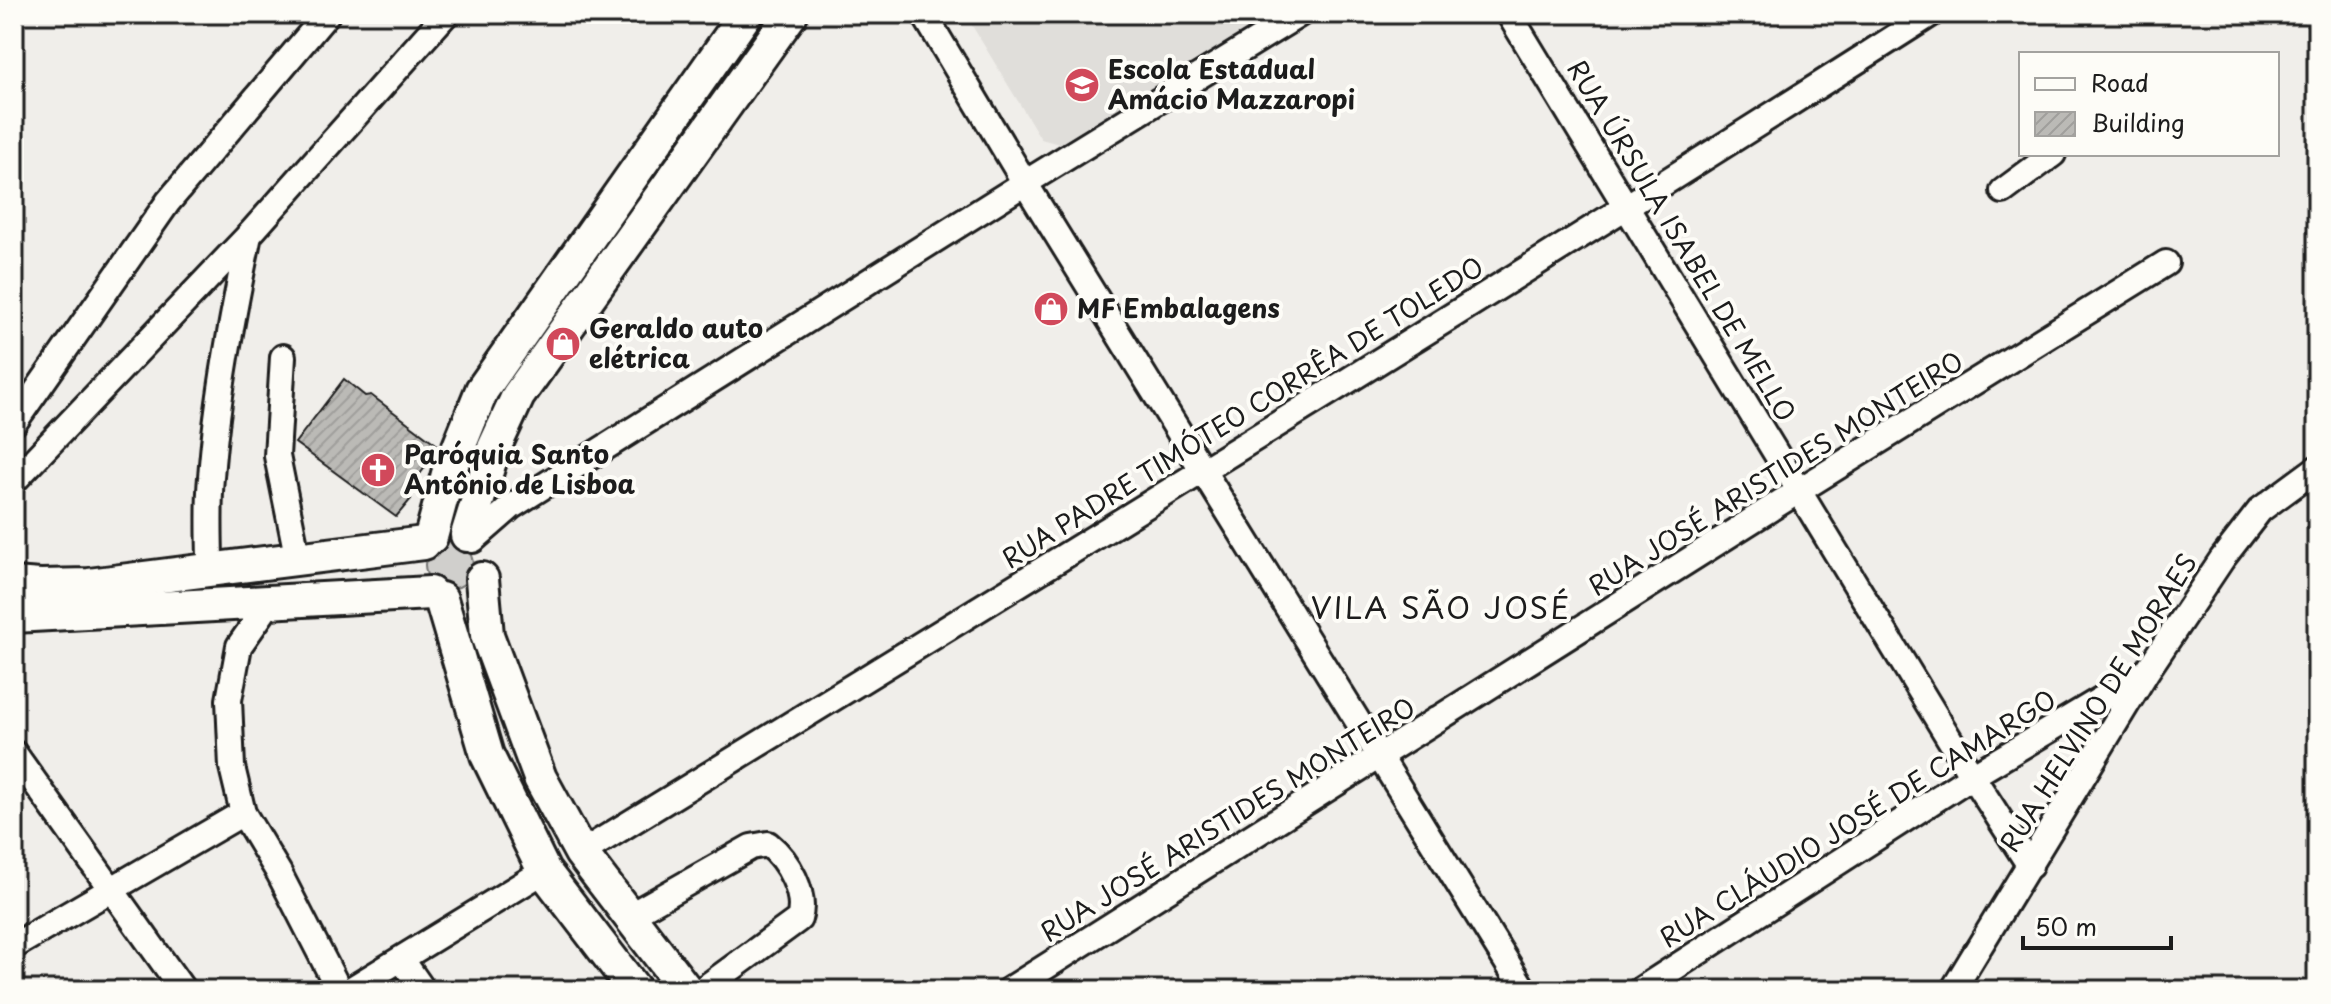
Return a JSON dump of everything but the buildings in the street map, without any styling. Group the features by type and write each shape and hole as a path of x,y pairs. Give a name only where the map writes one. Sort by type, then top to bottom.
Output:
{"main road":[{"path":"623,986 544,871 487,755 436,596 422,585 417,575 418,553 427,540 448,474 482,390 746,14"},
{"path":"470,538 494,448 518,396 776,19"},
{"path":"14,584 89,585 298,560 427,540 446,531 470,538 482,553 484,562 482,579 487,635 540,778 581,853 686,990"},
{"path":"14,616 270,602 436,596 460,599 482,579"}],"street":[{"path":"14,423 168,202 327,14"},
{"path":"18,471 249,235 446,14"},
{"path":"924,14 1025,183 1524,990"},
{"path":"470,538 512,506 1300,14"},
{"name":"RUA ÚRSULA ISABEL DE MELLO","path":"1509,14 1972,776 2030,866"},
{"name":"RUA PADRE TIMÓTEO CORRÊA DE TOLEDO","path":"581,853 1204,471 1627,208 1931,14"},
{"path":"2003,191 2050,156"},
{"path":"210,569 210,480 236,300 249,235"},
{"name":"RUA JOSÉ ARISTIDES MONTEIRO","path":"1009,990 1800,490 2166,263"},
{"path":"202,284 226,290 236,300"},
{"path":"283,357 277,456 298,560"},
{"name":"RUA HELVINO DE MORAES","path":"1953,990 2147,671 2222,559 2260,510 2317,468"},
{"path":"482,488 512,506"},
{"path":"270,602 239,646 229,700 232,767 243,813 279,873 339,990"},
{"name":"RUA CLÁUDIO JOSÉ DE CAMARGO","path":"1640,990 1972,776 2147,671"},
{"path":"14,753 183,990"},
{"path":"14,946 243,813"},
{"path":"629,916 751,847 768,844 780,853 801,896 799,919 702,990"},
{"path":"350,990 544,871"},
{"path":"402,960 423,990"}],"shaded area":[{"name":"Escola Estadual Amácio Mazzaropi","path":"965,14 1236,14 1245,30 1059,144 1041,139"},
{"path":"449,541 458,542 466,548 472,556 472,574 466,582 458,588 449,589 440,588 432,582 426,574 425,565 426,556 432,548 440,542"}],"place":[{"name":"Escola Estadual Amácio Mazzaropi","path":"1082,85"},
{"name":"MF Embalagens","path":"1051,309"},
{"name":"Geraldo auto elétrica","path":"563,344"},
{"name":"Paróquia Santo Antônio de Lisboa","path":"378,470"}],"district":[{"name":"VILA SÃO JOSÉ","path":"1441,609"}]}
